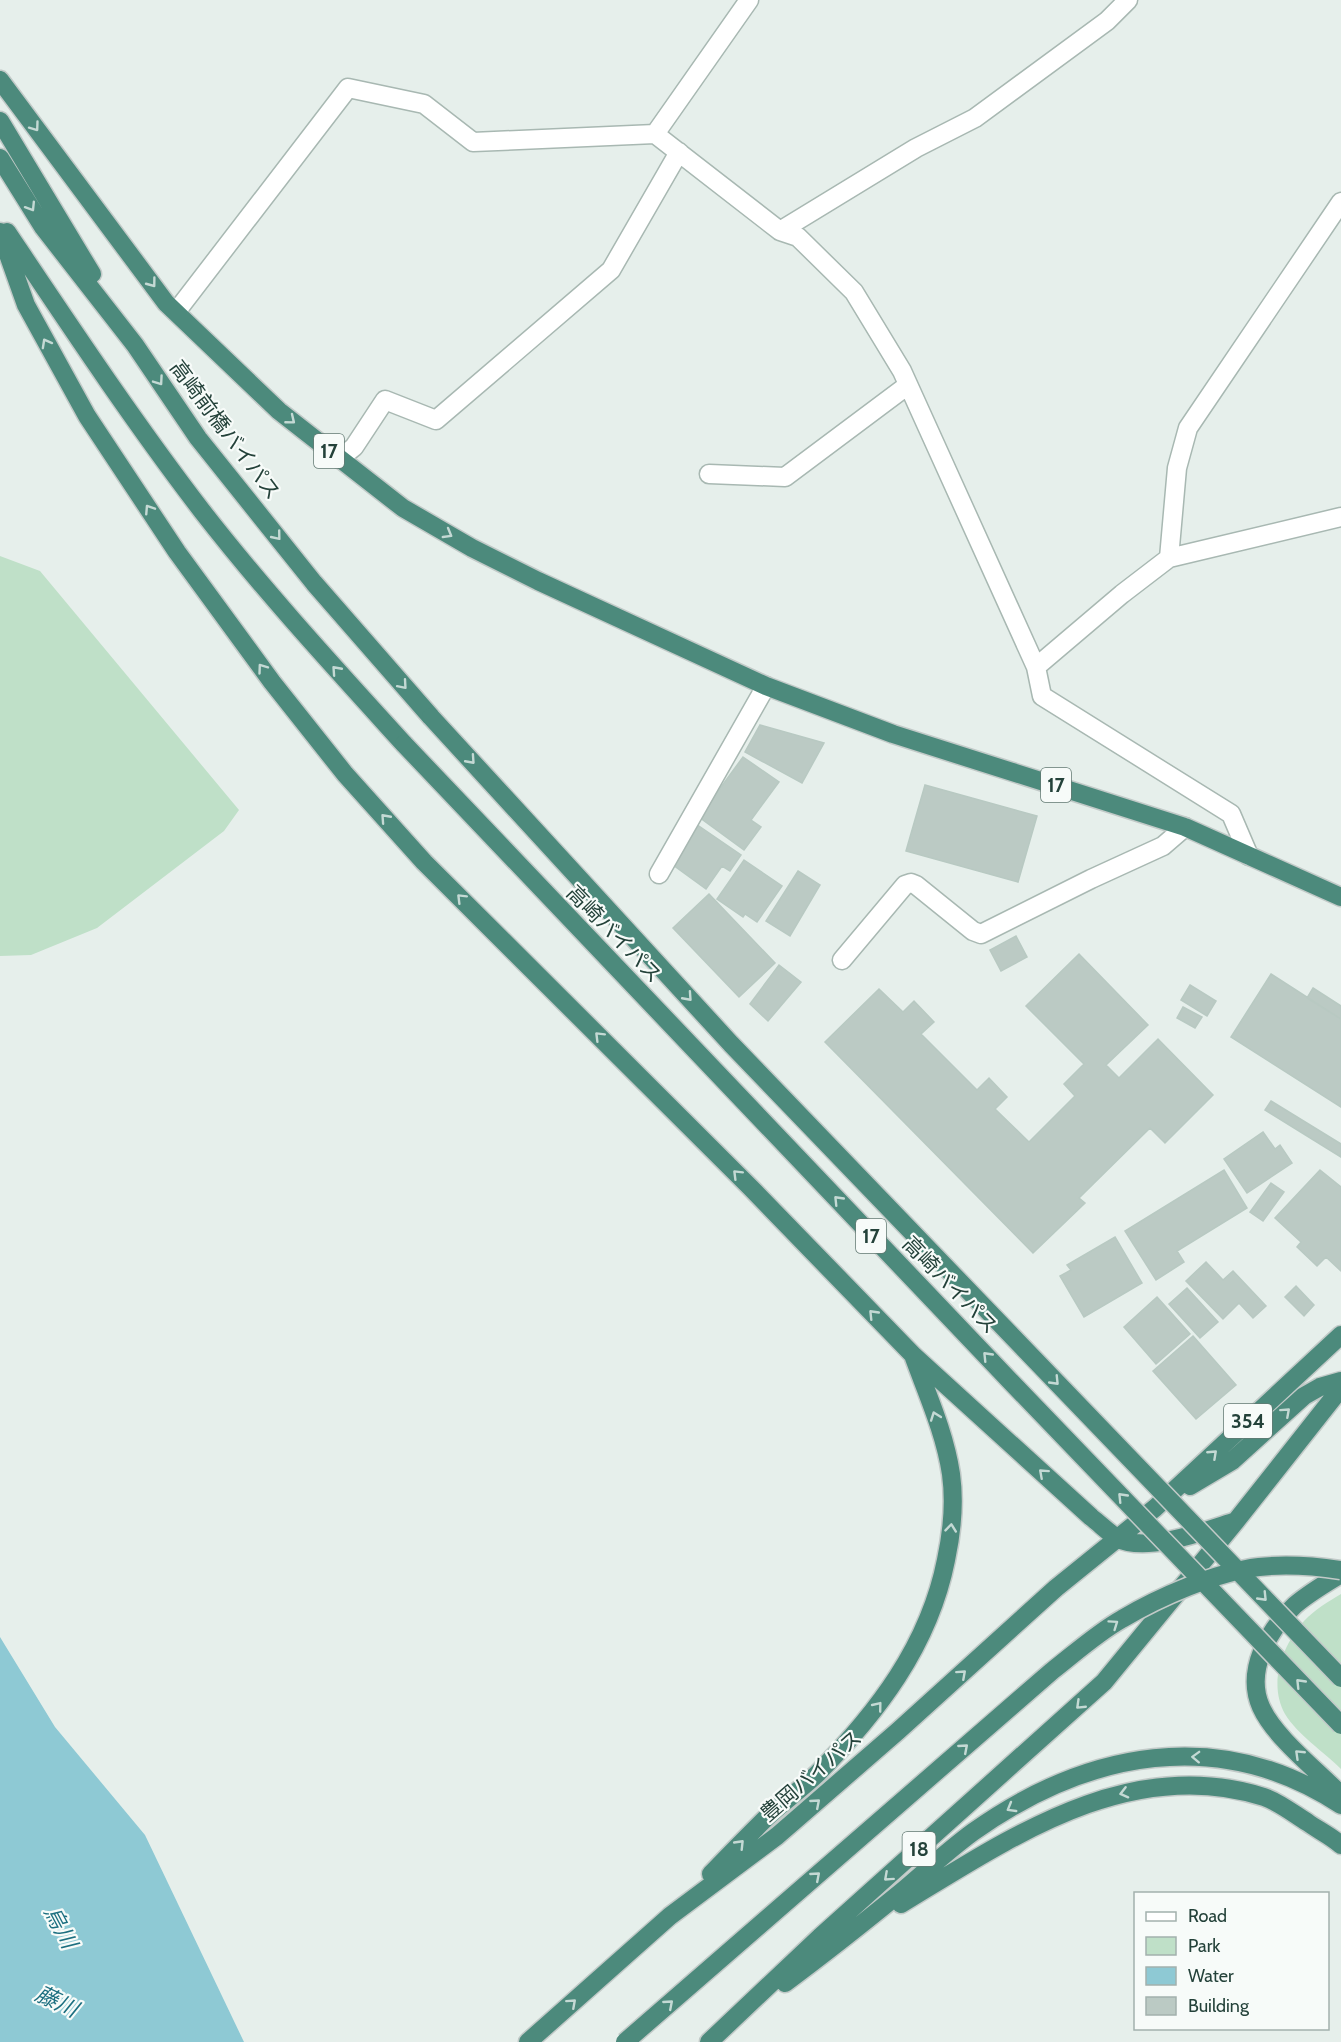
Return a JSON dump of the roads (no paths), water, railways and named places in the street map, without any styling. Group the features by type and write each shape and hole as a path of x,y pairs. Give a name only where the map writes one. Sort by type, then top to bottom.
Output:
{"highway":[{"name":"17","path":"0,80 166,303 279,411 402,508 472,548 538,581 766,686 893,734 1185,827 1341,897"},
{"path":"0,121 135,345"},
{"name":"高崎前橋バイパス","path":"0,158 43,227 135,345 198,438 300,565 431,717"},
{"name":"高崎バイパス","path":"0,222 118,398 203,512 294,623 404,744 1005,1376 1341,1725"},
{"name":"17","path":"0,232 26,305 87,416 177,552 272,682 345,774 424,862 751,1188 914,1356 1091,1517 1119,1539"},
{"name":"高崎バイパス","path":"431,717 731,1044 1341,1678"},
{"name":"354","path":"1119,1539 1341,1335"},
{"path":"670,1916 763,1820 815,1775 847,1742 889,1692 921,1640 943,1578 952,1527 953,1493 951,1473 940,1430 914,1356"},
{"path":"1155,1508 1232,1461 1304,1396 1320,1387 1341,1381"},
{"name":"354","path":"1236,1521 1341,1388"},
{"path":"1119,1539 1162,1542 1236,1521"},
{"name":"18","path":"713,2038 820,1937 1070,1714 1121,1663 1236,1521"},
{"name":"豊岡バイパス","path":"528,2042 670,1916 777,1836 898,1731 1056,1588 1119,1539"},
{"path":"625,2042 1052,1671 1120,1619 1173,1593 1232,1572 1285,1565 1341,1572"},
{"path":"1341,1572 1296,1605 1280,1623 1260,1655 1254,1683 1262,1708 1270,1720 1289,1744 1341,1795"},
{"path":"713,2038 849,1936 972,1833 1053,1786 1088,1772 1125,1762 1168,1756 1217,1758 1280,1773 1341,1805"},
{"path":"849,1936 1011,1838 1064,1812 1105,1798 1139,1790 1174,1785 1215,1787 1265,1798 1341,1845"}],"street":[{"path":"655,134 749,0"},
{"path":"780,231 916,148 975,118 1107,21 1128,0"},
{"path":"176,312 348,88 423,104 473,142 655,134 780,231 798,237 854,292 902,371 1036,668 1042,696 1231,814 1250,856"},
{"path":"339,459 354,447 385,400 436,420 611,270 678,152"},
{"path":"1169,558 1177,468 1188,428 1341,202"},
{"path":"709,474 785,477 908,386"},
{"path":"1036,668 1122,594 1169,558 1341,517"},
{"path":"659,874 766,686"},
{"path":"842,960 905,885 910,883 916,885 973,931 981,934 1163,846 1185,827"}],"water":[{"path":"0,1637 55,1727 145,1835 244,2042 0,2042"}],"water label":[{"name":"烏川","path":"61,1927"},
{"name":"藤川","path":"57,2001"}]}
